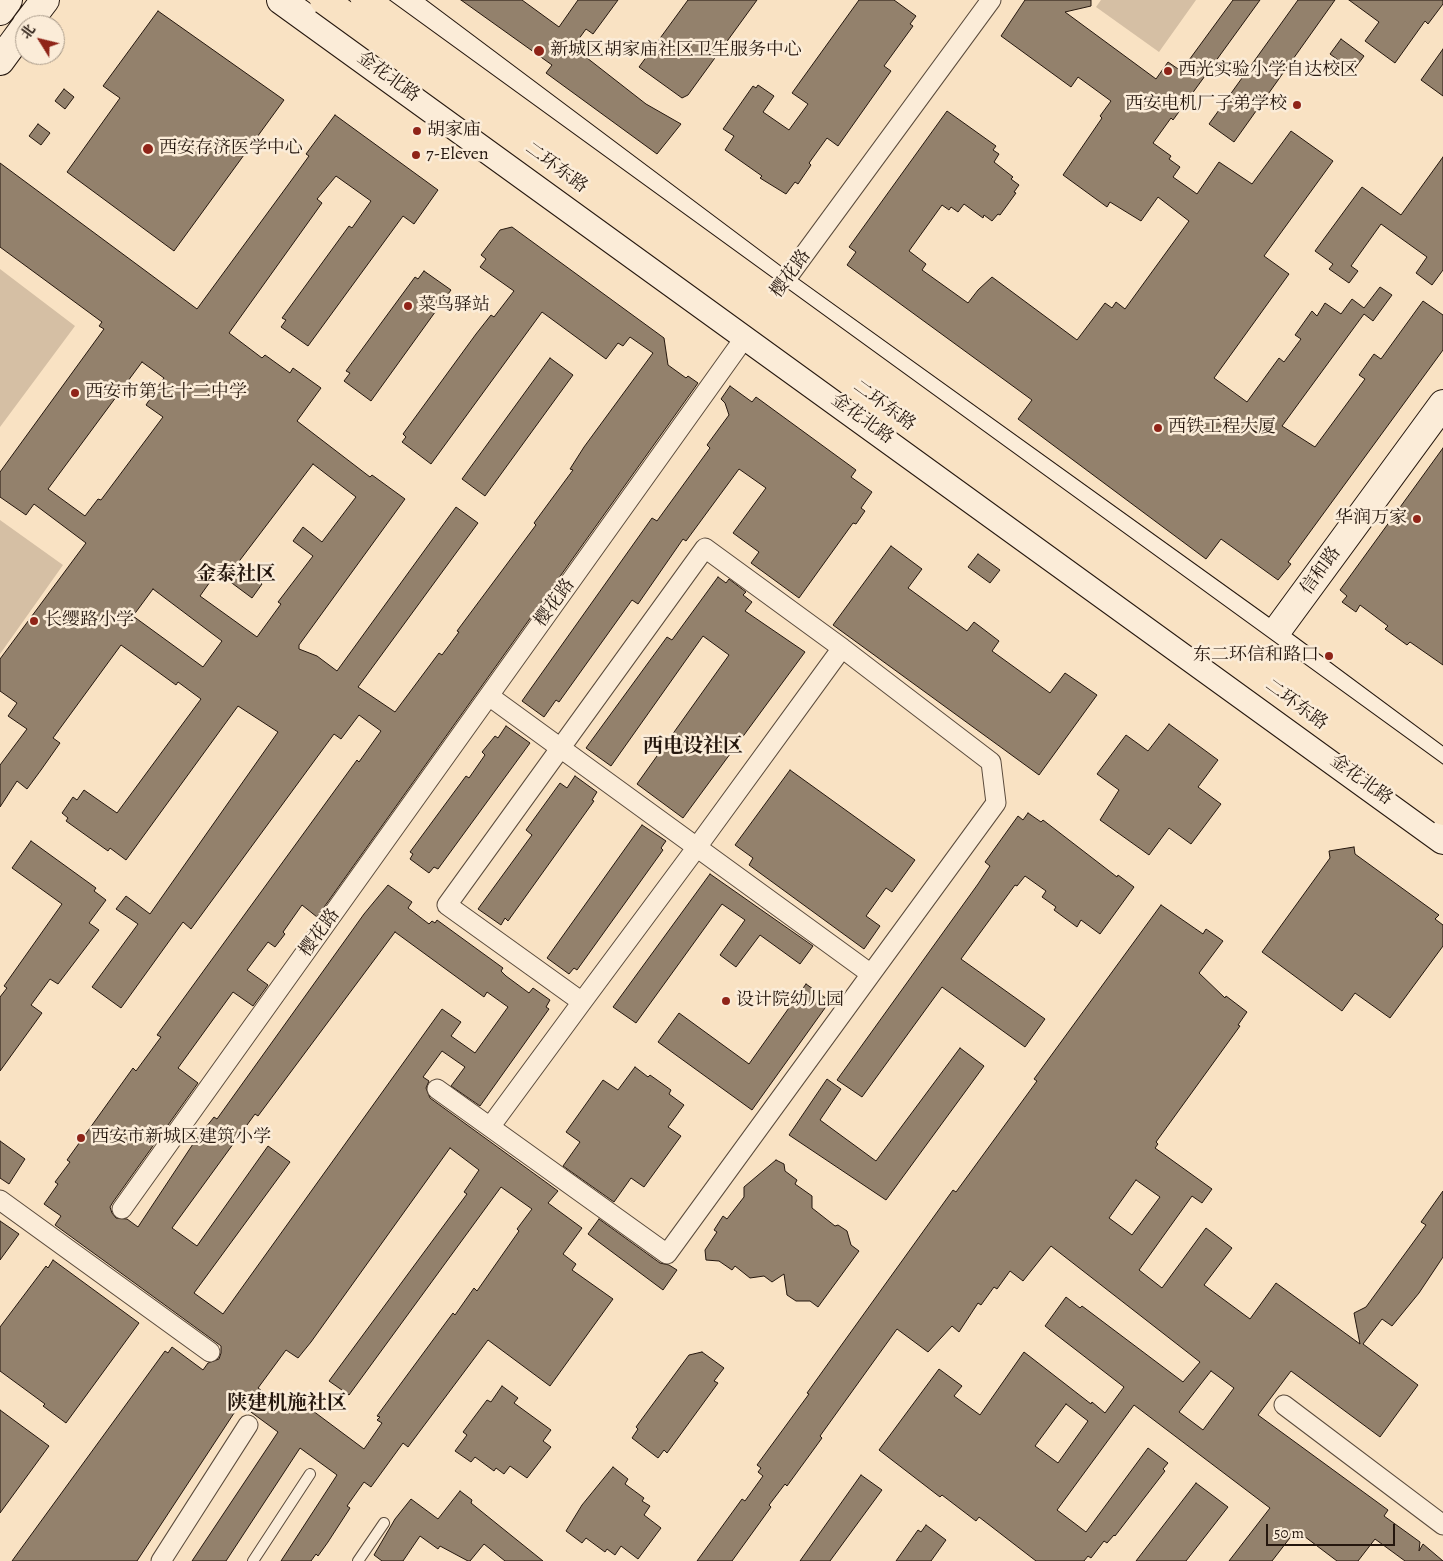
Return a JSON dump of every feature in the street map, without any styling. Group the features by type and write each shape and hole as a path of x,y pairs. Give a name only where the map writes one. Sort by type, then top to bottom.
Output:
{"highway":[{"name":"二环东路","path":"324,0 1443,811"},
{"name":"二环东路","path":"365,0 1443,782"}],"main road":[{"path":"0,11 8,0"},
{"path":"34,15 45,0"},
{"name":"金花北路","path":"281,0 1443,840"},
{"path":"402,0 782,285 1272,637 1443,764"},
{"path":"0,61 15,41"},
{"name":"信和路","path":"1235,689 1443,404"}],"street":[{"name":"樱花路","path":"122,1209 782,285 991,0"},
{"path":"437,1089 667,1254 996,803 991,762 842,648 705,548 447,905 582,1002"},
{"path":"490,1127 842,648"},
{"path":"489,696 871,974"},
{"path":"0,1200 210,1352"},
{"path":"1284,1405 1443,1525"},
{"path":"161,1561 248,1425"}],"lane":[{"path":"253,1561 310,1474"},
{"path":"358,1561 384,1522"}],"shaded area":[{"path":"1101,0 1196,0 1159,52 1096,7"},
{"path":"0,269 75,326 0,427"},
{"path":"0,520 63,565 0,654"}],"building":[{"path":"461,0 522,0 559,27 578,0 618,0 593,34 586,29 573,47 646,104 681,124 657,154 546,73 552,65"},
{"path":"688,0 757,0 688,95 682,98 639,67"},
{"path":"859,0 894,0 916,16 910,24 913,26 884,66 891,71 838,146 827,138 809,163 811,165 798,184 795,182 786,194 760,178 762,176 725,150 734,136 723,129 753,86 756,88 758,85 774,96 763,112 789,130 808,104 792,93"},
{"path":"1025,0 1091,0 1091,6 1065,12 1156,79 1168,62 1181,71 1233,0 1260,0 1173,120 1171,118 1153,143 1171,156 1169,159 1180,167 1173,177 1197,194 1219,162 1252,184 1291,131 1333,161 1264,256 1289,274 1214,378 1247,402 1279,358 1284,362 1301,339 1295,335 1312,311 1317,316 1325,303 1341,314 1352,299 1364,308 1380,287 1392,295 1373,321 1364,314 1282,426 1315,447 1365,379 1359,375 1374,354 1381,359 1423,301 1443,315 1443,350 1288,562 1291,564 1278,580 1221,539 1206,559 1018,419 1032,400 847,265 856,252 849,247 947,111 996,146 993,150 999,154 994,162 1013,177 1011,179 1019,185 1014,192 1016,193 1000,215 998,214 992,221 984,215 983,218 964,204 958,212 951,207 949,210 942,205 909,251 926,264 922,270 968,303 992,277 1077,340 1105,303 1112,308 1116,302 1125,309 1189,221 1158,197 1141,221 1110,202 1107,207 1063,175 1102,118 1100,116 1111,101 1078,77 1071,87 1001,36"},
{"path":"1298,0 1335,0 1234,142 1209,124"},
{"path":"1349,0 1443,0 1443,4 1428,24 1425,21 1395,63 1365,41 1379,22"},
{"path":"158,11 284,100 174,251 67,172 120,98 103,86"},
{"path":"1341,39 1364,56 1353,71 1330,54"},
{"path":"1443,49 1443,96 1421,80"},
{"path":"64,89 74,97 65,109 55,101"},
{"path":"335,115 438,190 414,224 403,216 308,346 281,327 286,320 282,318 349,226 352,228 371,201 336,176 317,199 322,203 229,333 262,358 265,355 290,373 293,368 321,388 297,421 370,477 372,475 405,499 299,645 299,649 317,656 337,671 456,507 478,523 358,687 395,712 439,653 442,655 459,632 457,631 536,525 534,523 573,470 570,469 584,447 653,353 630,337 623,346 618,343 606,359 542,312 431,464 402,442 406,437 403,434 476,334 491,315 494,317 514,291 480,267 486,259 481,255 500,230 512,227 664,338 668,365 686,378 688,376 698,383 317,917 302,905 275,947 268,942 247,970 268,985 253,1006 233,992 178,1068 198,1083 110,1207 116,1218 127,1219 138,1227 195,1141 214,1117 217,1119 364,914 388,885 412,902 408,908 429,924 432,921 435,923 437,920 503,968 501,971 506,976 529,993 533,988 550,1000 546,1007 549,1009 480,1106 451,1086 465,1067 442,1051 423,1077 429,1081 426,1088 430,1098 558,1191 548,1203 582,1228 563,1254 576,1264 572,1270 613,1299 550,1386 488,1340 408,1447 403,1443 371,1487 364,1482 347,1506 350,1508 328,1542 318,1556 316,1554 311,1561 281,1561 337,1475 300,1448 226,1561 192,1561 278,1432 240,1404 137,1561 12,1561 165,1351 168,1353 172,1347 203,1370 208,1363 219,1359 221,1353 221,1346 55,1225 61,1216 44,1204 58,1184 55,1182 70,1162 67,1160 133,1068 136,1071 161,1037 157,1035 357,760 359,762 381,731 359,715 341,739 334,734 191,929 183,922 121,1008 92,987 138,924 116,909 126,896 150,914 278,732 238,706 126,860 110,848 108,851 66,821 68,818 62,813 73,797 77,800 84,790 117,813 201,699 178,682 176,685 121,645 53,738 60,743 27,789 17,781 0,807 0,765 27,729 8,716 17,703 0,691 0,659 86,543 34,504 26,515 0,497 0,472 104,329 99,326 102,322 0,247 0,163 197,309 309,156 306,154","holes":["142,362 164,378 146,405 163,417 101,500 98,499 85,516 48,489","313,464 356,497 322,542 303,527 293,541 313,556 278,602 281,604 257,637 200,596 217,572 252,598 262,584 237,564","153,589 222,641 203,667 133,616","395,932 484,997 487,992 508,1007 475,1053 451,1036 461,1022 442,1009 223,1314 194,1293 290,1162 268,1146 197,1246 172,1228 255,1114 258,1116","450,1148 479,1170 464,1192 467,1194 329,1381 349,1395 501,1187 532,1209 477,1291 474,1288 455,1315 453,1313 377,1416 380,1417 377,1420 382,1423 364,1449 301,1402 293,1413 258,1388 286,1350 298,1358"]},
{"path":"38,124 50,133 41,145 29,136"},
{"path":"1443,157 1443,270 1432,285 1416,273 1427,257 1381,224 1351,266 1358,271 1349,283 1329,269 1333,264 1315,251 1362,187 1401,215"},
{"path":"424,271 451,290 371,401 344,381 350,373 346,371 415,277 418,279"},
{"path":"550,358 573,375 485,496 462,479"},
{"path":"730,386 752,402 756,397 856,470 851,477 872,492 861,508 865,511 856,524 853,523 799,598 751,563 759,552 733,533 766,488 739,469 686,541 683,539 638,604 632,600 559,702 556,700 544,717 522,701 652,518 657,521 710,448 707,445 729,415 725,403 721,399"},
{"name":"华润万家","path":"1443,448 1443,665 1410,642 1407,645 1385,629 1388,626 1360,605 1356,612 1342,602 1347,596 1340,590"},
{"path":"891,546 922,569 908,588 967,631 974,622 999,641 992,651 1050,693 1065,673 1097,695 1039,775 833,625"},
{"path":"978,554 1000,570 990,583 968,567"},
{"path":"718,577 726,583 729,579 746,592 743,595 752,602 745,611 805,652 683,818 637,784 729,655 703,636 611,766 586,748 667,637 672,640"},
{"path":"1169,724 1218,760 1198,787 1221,804 1191,844 1169,828 1149,855 1100,820 1119,790 1097,774 1126,735 1148,751"},
{"path":"506,726 530,743 438,869 434,867 429,873 410,859 413,854 410,852 466,776 469,778 485,755 482,752 495,736 498,738"},
{"path":"790,770 915,860 892,892 886,888 866,916 880,926 864,949 749,865 753,858 735,845"},
{"path":"575,776 597,792 592,800 594,801 508,921 505,918 501,925 478,909 532,835 526,830 560,783 567,788"},
{"path":"1028,813 1041,822 1043,820 1117,877 1118,875 1134,887 1100,934 1081,920 1077,927 1054,910 1056,907 1042,897 1046,891 1025,876 1017,886 1015,885 961,959 1045,1019 1025,1047 942,987 862,1097 837,1080 978,884 990,866 985,862 1018,816 1023,820"},
{"path":"642,825 666,841 661,848 663,850 577,970 574,968 569,974 547,958"},
{"path":"31,841 96,888 94,891 106,900 89,923 99,930 58,984 50,979 31,1005 42,1013 0,1071 0,997 7,988 4,986 62,904 12,868"},
{"path":"1354,847 1355,854 1439,915 1435,919 1443,925 1443,946 1390,1018 1355,993 1342,1011 1262,952 1330,858 1329,851"},
{"path":"710,874 813,946 800,964 760,935 736,967 720,955 745,920 722,904 636,1023 613,1007"},
{"path":"1161,905 1203,934 1206,929 1223,941 1199,973 1225,998 1226,996 1247,1012 1238,1025 1240,1026 1156,1142 1158,1144 1155,1148 1212,1189 1202,1203 1192,1196 1139,1270 1162,1288 1206,1228 1232,1248 1204,1285 1250,1319 1276,1283 1360,1344 1354,1313 1366,1307 1426,1225 1421,1222 1443,1191 1443,1257 1419,1293 1392,1326 1382,1319 1363,1344 1418,1385 1380,1437 1291,1371 1258,1415 1388,1510 1384,1516 1420,1542 1419,1551 1423,1544 1443,1561 1405,1561 1375,1539 1358,1561 1337,1561 1296,1530 1272,1561 1229,1561 1270,1508 1134,1405 1057,1510 1086,1532 1148,1448 1168,1463 1163,1469 1165,1471 1115,1536 1107,1543 1104,1541 1091,1558 1088,1556 1084,1561 1036,1561 979,1517 976,1521 942,1495 940,1497 879,1450 939,1369 962,1386 954,1396 980,1415 1024,1352 1105,1413 1124,1387 1045,1326 1066,1297 1080,1308 1082,1306 1183,1382 1200,1362 1051,1246 1023,1281 1010,1271 997,1289 994,1287 981,1305 978,1303 959,1332 952,1326 928,1352 897,1329 820,1436 822,1438 787,1486 785,1484 769,1505 771,1507 732,1561 697,1561 742,1499 745,1501 763,1476 758,1472 761,1468 757,1465 809,1394 807,1393 953,1190 956,1192 1037,1081 1034,1079","holes":["1136,1180 1160,1197 1132,1235 1109,1218","1211,1371 1234,1388 1203,1430 1179,1412","1066,1404 1088,1421 1058,1463 1035,1446"]},
{"path":"806,984 830,1001 752,1110 658,1042 679,1013 749,1064"},
{"path":"960,1048 984,1066 886,1200 789,1135 827,1079 841,1089 820,1120 876,1161"},
{"path":"635,1067 671,1090 669,1094 684,1105 668,1127 681,1136 644,1187 631,1178 614,1202 563,1166 580,1142 566,1132 603,1080 618,1090"},
{"path":"0,1141 25,1159 9,1184 0,1178"},
{"path":"776,1160 784,1164 785,1171 797,1180 795,1184 812,1196 812,1208 835,1226 838,1225 847,1231 851,1245 859,1251 818,1307 810,1301 796,1301 787,1295 784,1274 772,1282 764,1276 750,1278 735,1266 732,1270 719,1261 706,1260 705,1250 717,1232 714,1230 723,1216 727,1219 744,1197 744,1187"},
{"path":"599,1219 660,1263 669,1265 677,1270 663,1290 588,1234"},
{"path":"0,1221 19,1234 0,1260"},
{"path":"53,1260 139,1323 66,1423 43,1406 45,1404 0,1371 0,1327 46,1266 48,1268"},
{"path":"702,1352 724,1368 714,1381 718,1383 667,1453 664,1450 658,1458 632,1438 638,1429 636,1427 689,1355"},
{"path":"502,1386 518,1398 514,1403 551,1430 543,1441 551,1447 527,1478 510,1466 504,1474 496,1468 494,1471 475,1457 471,1462 455,1451 467,1435 463,1432 487,1400 491,1402"},
{"path":"0,1410 49,1446 0,1513"},
{"path":"613,1467 628,1479 625,1484 644,1498 642,1501 650,1506 644,1515 661,1528 638,1559 621,1546 615,1555 607,1549 605,1552 586,1538 582,1543 566,1531 582,1505"},
{"path":"861,1475 882,1490 830,1561 800,1561"},
{"path":"1196,1483 1228,1507 1186,1561 1136,1561"},
{"path":"460,1491 472,1500 471,1503 543,1561 505,1561 484,1544 468,1561 440,1546 438,1549 420,1536 403,1561 382,1561 374,1555 395,1519 411,1499 438,1519"},
{"path":"926,1525 946,1540 931,1561 896,1561 918,1530 921,1532"}],"place":[{"name":"新城区胡家庙社区卫生服务中心","path":"539,51"},
{"name":"西光实验小学自达校区","path":"1168,71"},
{"name":"西安电机厂子弟学校","path":"1297,105"},
{"name":"胡家庙","path":"417,131"},
{"name":"西安存济医学中心","path":"148,149"},
{"name":"7-Eleven","path":"416,155"},
{"name":"菜鸟驿站","path":"408,306"},
{"name":"西安市第七十二中学","path":"75,393"},
{"name":"西铁工程大厦","path":"1158,428"},
{"name":"华润万家","path":"1417,519"},
{"name":"长缨路小学","path":"34,621"},
{"name":"东二环信和路口","path":"1329,656"},
{"name":"设计院幼儿园","path":"726,1001"},
{"name":"西安市新城区建筑小学","path":"81,1138"}],"district":[{"name":"金泰社区","path":"236,575"},
{"name":"西电设社区","path":"693,747"},
{"name":"陕建机施社区","path":"287,1404"}]}
